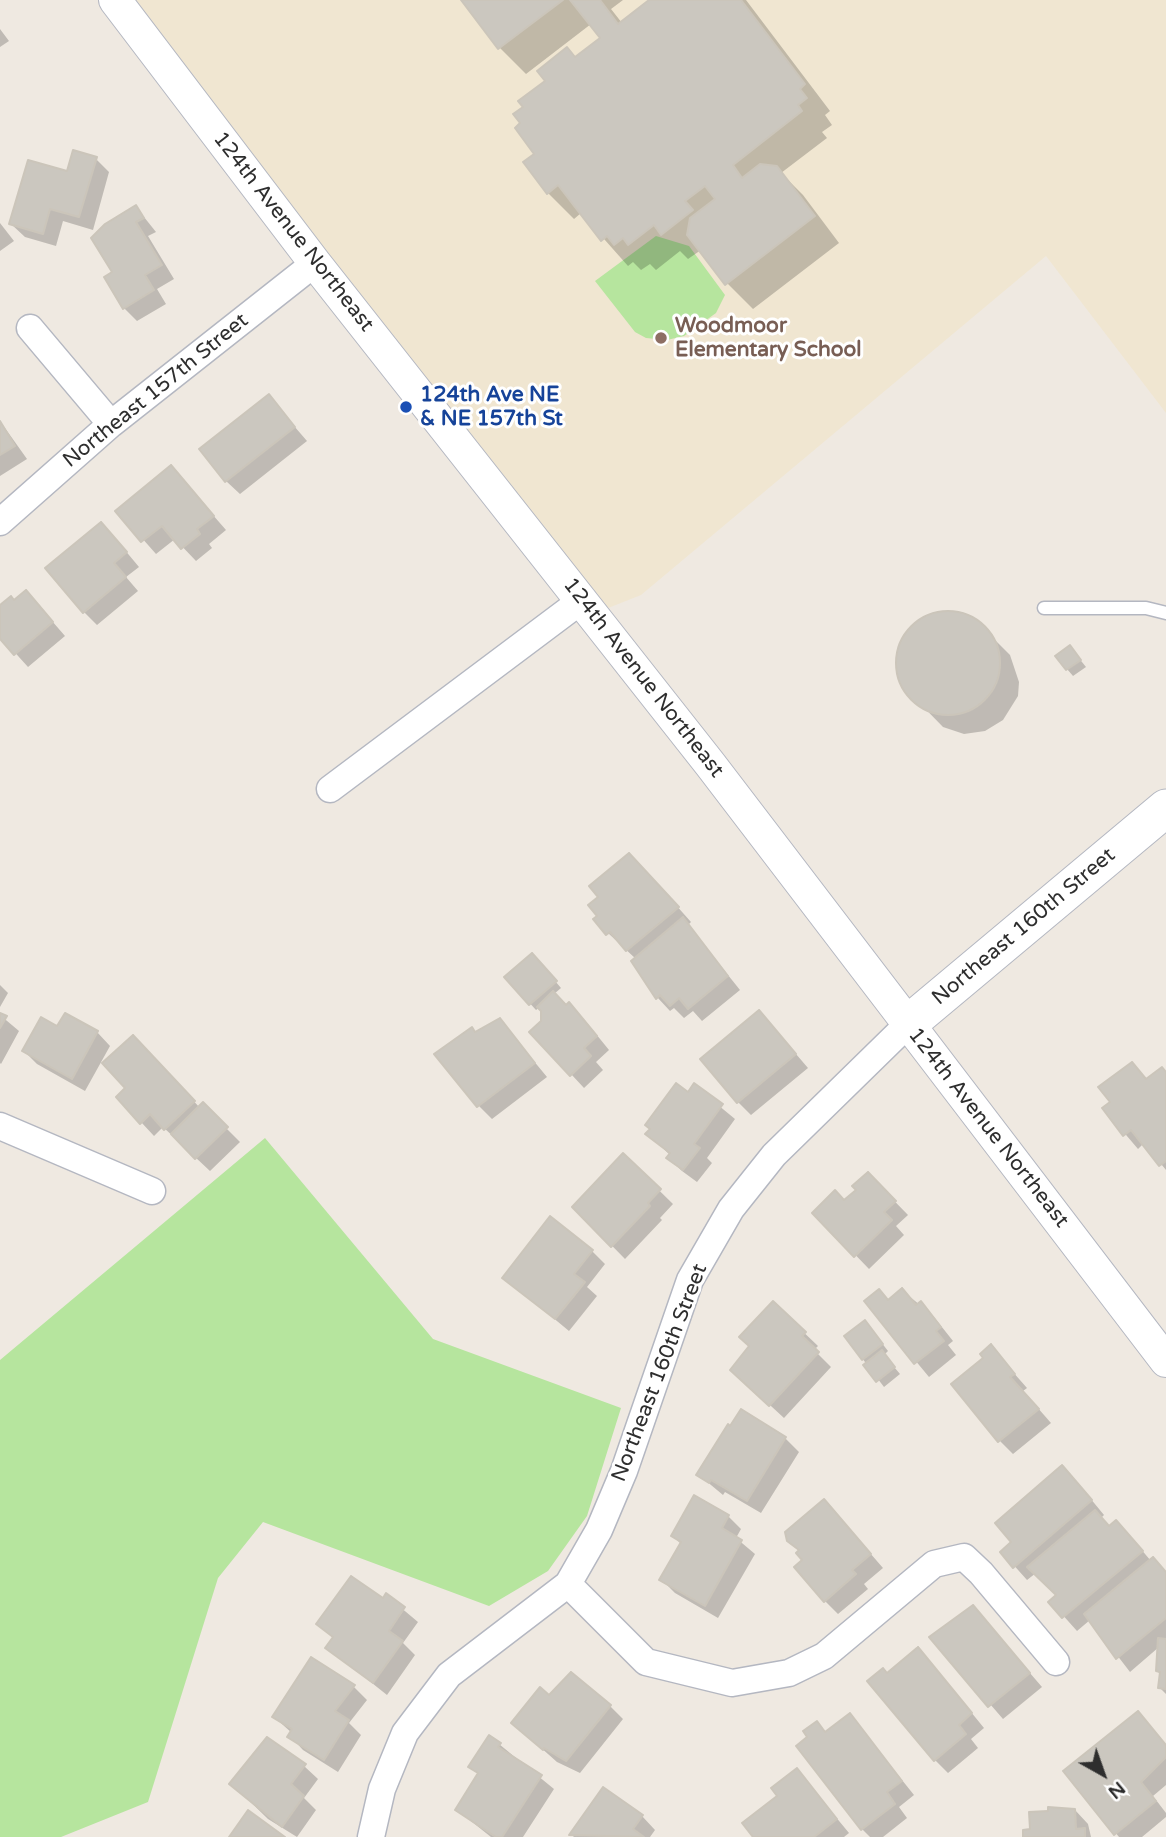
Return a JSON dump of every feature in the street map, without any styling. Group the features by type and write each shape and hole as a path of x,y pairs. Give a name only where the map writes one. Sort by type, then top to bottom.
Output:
{"main road":[{"name":"Northeast 160th Street","path":"908,1024 1166,808"}],"street":[{"name":"124th Avenue Northeast","path":"115,0 316,263 582,600 1166,1361"},
{"name":"Northeast 157th Street","path":"0,522 111,424 316,263"},
{"path":"30,328 111,424"},
{"path":"330,789 582,600"},
{"name":"Northeast 160th Street","path":"371,1837 382,1789 405,1733 449,1675 568,1584 599,1530 624,1471 690,1280 731,1209 774,1155 908,1024"},
{"path":"0,1126 152,1191"},
{"path":"568,1584 646,1662 732,1683 789,1673 824,1656 934,1563 964,1557 982,1573 1056,1662"}],"lane":[{"path":"1044,608 1146,608 1166,613"}],"shaded area":[{"name":"Woodmoor Elementary School","path":"115,0 1166,0 1166,413 1046,256 641,595 593,614"}],"green space":[{"path":"656,236 689,246 725,295 716,313 684,336 667,340 646,338 635,332 595,281"},
{"path":"265,1138 433,1339 621,1408 587,1516 548,1571 489,1606 263,1522 218,1578 148,1802 61,1837 0,1837 0,1360"}],"building":[{"path":"461,0 563,0 498,49"},
{"path":"570,0 600,0 618,24 649,0 741,0 805,84 800,89 807,98 798,105 802,111 733,165 742,178 760,164 777,166 815,216 725,285 687,235 690,218 715,199 705,186 685,201 693,210 661,235 654,225 628,245 623,238 614,245 607,236 601,241 558,185 547,194 523,162 534,154 515,128 520,123 513,114 523,107 518,101 545,81 537,71 567,47 575,57 600,38"},
{"path":"73,150 97,157 79,217 50,209 43,234 9,224 28,160 67,171"},
{"path":"136,205 144,218 136,222 162,265 145,275 154,290 123,309 104,277 112,272 91,238 105,224"},
{"path":"269,394 295,427 225,482 199,449"},
{"path":"0,421 15,446 0,455"},
{"path":"171,465 214,516 197,529 200,534 181,549 162,526 141,542 115,511"},
{"path":"101,522 127,552 114,563 126,577 83,613 45,568"},
{"path":"26,590 53,622 14,655 0,639 0,605 11,596 14,600"},
{"path":"948,611 968,615 985,626 996,643 1000,663 996,683 985,700 968,711 948,715 928,711 911,700 900,683 896,663 900,643 911,626 928,615"},
{"path":"1070,645 1081,660 1066,670 1055,656"},
{"path":"629,853 679,907 626,951 610,932 606,935 593,919 597,916 588,905 598,897 589,886"},
{"path":"683,917 728,976 688,1009 679,998 670,1006 660,995 656,999 631,961"},
{"path":"532,953 557,981 529,1005 504,977"},
{"path":"553,991 566,1005 569,1002 597,1036 584,1048 591,1056 570,1076 529,1032 541,1021 541,1011 537,1007"},
{"path":"759,1010 796,1054 737,1103 700,1059"},
{"path":"0,1013 7,1016 0,1028"},
{"path":"65,1013 98,1031 72,1079 22,1051 41,1017 57,1026"},
{"path":"500,1018 535,1063 477,1107 434,1054 472,1027 475,1032"},
{"path":"133,1035 195,1101 164,1130 150,1114 140,1124 116,1097 125,1088 102,1063"},
{"path":"1132,1062 1146,1079 1162,1067 1166,1072 1166,1161 1159,1166 1131,1130 1123,1136 1102,1108 1110,1102 1098,1087"},
{"path":"676,1083 688,1092 694,1083 723,1104 694,1144 700,1148 683,1170 666,1158 670,1153 645,1134 650,1129 645,1125"},
{"path":"203,1102 228,1127 195,1159 171,1134"},
{"path":"623,1153 661,1189 648,1203 650,1206 611,1247 572,1207"},
{"path":"868,1172 896,1201 884,1212 892,1220 854,1257 812,1213 835,1190 844,1200 856,1190 852,1186"},
{"path":"550,1216 593,1250 574,1274 585,1282 555,1319 502,1278"},
{"path":"902,1288 916,1305 921,1301 941,1327 936,1331 944,1341 914,1364 864,1301 879,1289 888,1300"},
{"path":"773,1301 806,1332 802,1336 819,1352 769,1406 730,1370 749,1346 739,1337"},
{"path":"865,1320 883,1344 862,1360 844,1336"},
{"path":"991,1344 1015,1374 1010,1377 1039,1409 998,1442 951,1384 983,1358 980,1354"},
{"path":"882,1350 895,1367 876,1382 863,1365"},
{"path":"741,1409 786,1437 747,1501 711,1480 709,1483 696,1475 728,1424 730,1426"},
{"path":"1062,1465 1092,1500 1013,1568 1000,1552 1011,1542 995,1523"},
{"path":"694,1495 729,1515 722,1528 742,1540 705,1606 659,1580 681,1542 671,1536"},
{"path":"824,1499 871,1554 852,1570 856,1574 824,1602 794,1567 802,1560 796,1553 799,1550 787,1541 785,1532"},
{"path":"1095,1510 1109,1526 1116,1520 1143,1551 1062,1618 1048,1602 1056,1595 1027,1567"},
{"path":"1153,1557 1166,1572 1166,1618 1116,1659 1084,1614"},
{"path":"351,1576 383,1598 386,1593 405,1607 389,1631 403,1641 373,1683 325,1648 333,1637 316,1624"},
{"path":"973,1605 1030,1673 988,1707 929,1637"},
{"path":"1158,1638 1166,1639 1166,1689 1158,1688"},
{"path":"918,1647 972,1713 959,1725 966,1734 934,1761 867,1681 883,1668 887,1673"},
{"path":"311,1657 355,1685 335,1711 349,1720 324,1760 287,1737 292,1729 272,1717"},
{"path":"571,1672 611,1705 566,1761 544,1748 543,1750 511,1723 540,1687 549,1695"},
{"path":"1138,1711 1166,1745 1166,1757 1141,1782 1156,1801 1114,1835 1063,1771"},
{"path":"850,1713 902,1781 887,1792 895,1804 861,1830 796,1746 807,1737 803,1731 817,1721 825,1732"},
{"path":"489,1735 501,1743 498,1747 542,1775 502,1837 496,1837 455,1810 478,1773 468,1767"},
{"path":"267,1737 306,1764 291,1784 304,1796 282,1827 229,1784"},
{"path":"797,1768 837,1819 814,1837 753,1837 742,1823 777,1796 771,1788"},
{"path":"603,1787 643,1815 633,1829 644,1837 569,1835"},
{"path":"1048,1807 1075,1809 1076,1829 1085,1828 1085,1837 1023,1837 1023,1830 1030,1829 1029,1812 1048,1811"},
{"path":"248,1810 285,1837 229,1837"}],"place":[{"name":"Woodmoor Elementary School","path":"661,338"},
{"name":"124th Ave NE & NE 157th St","path":"406,407"}]}
